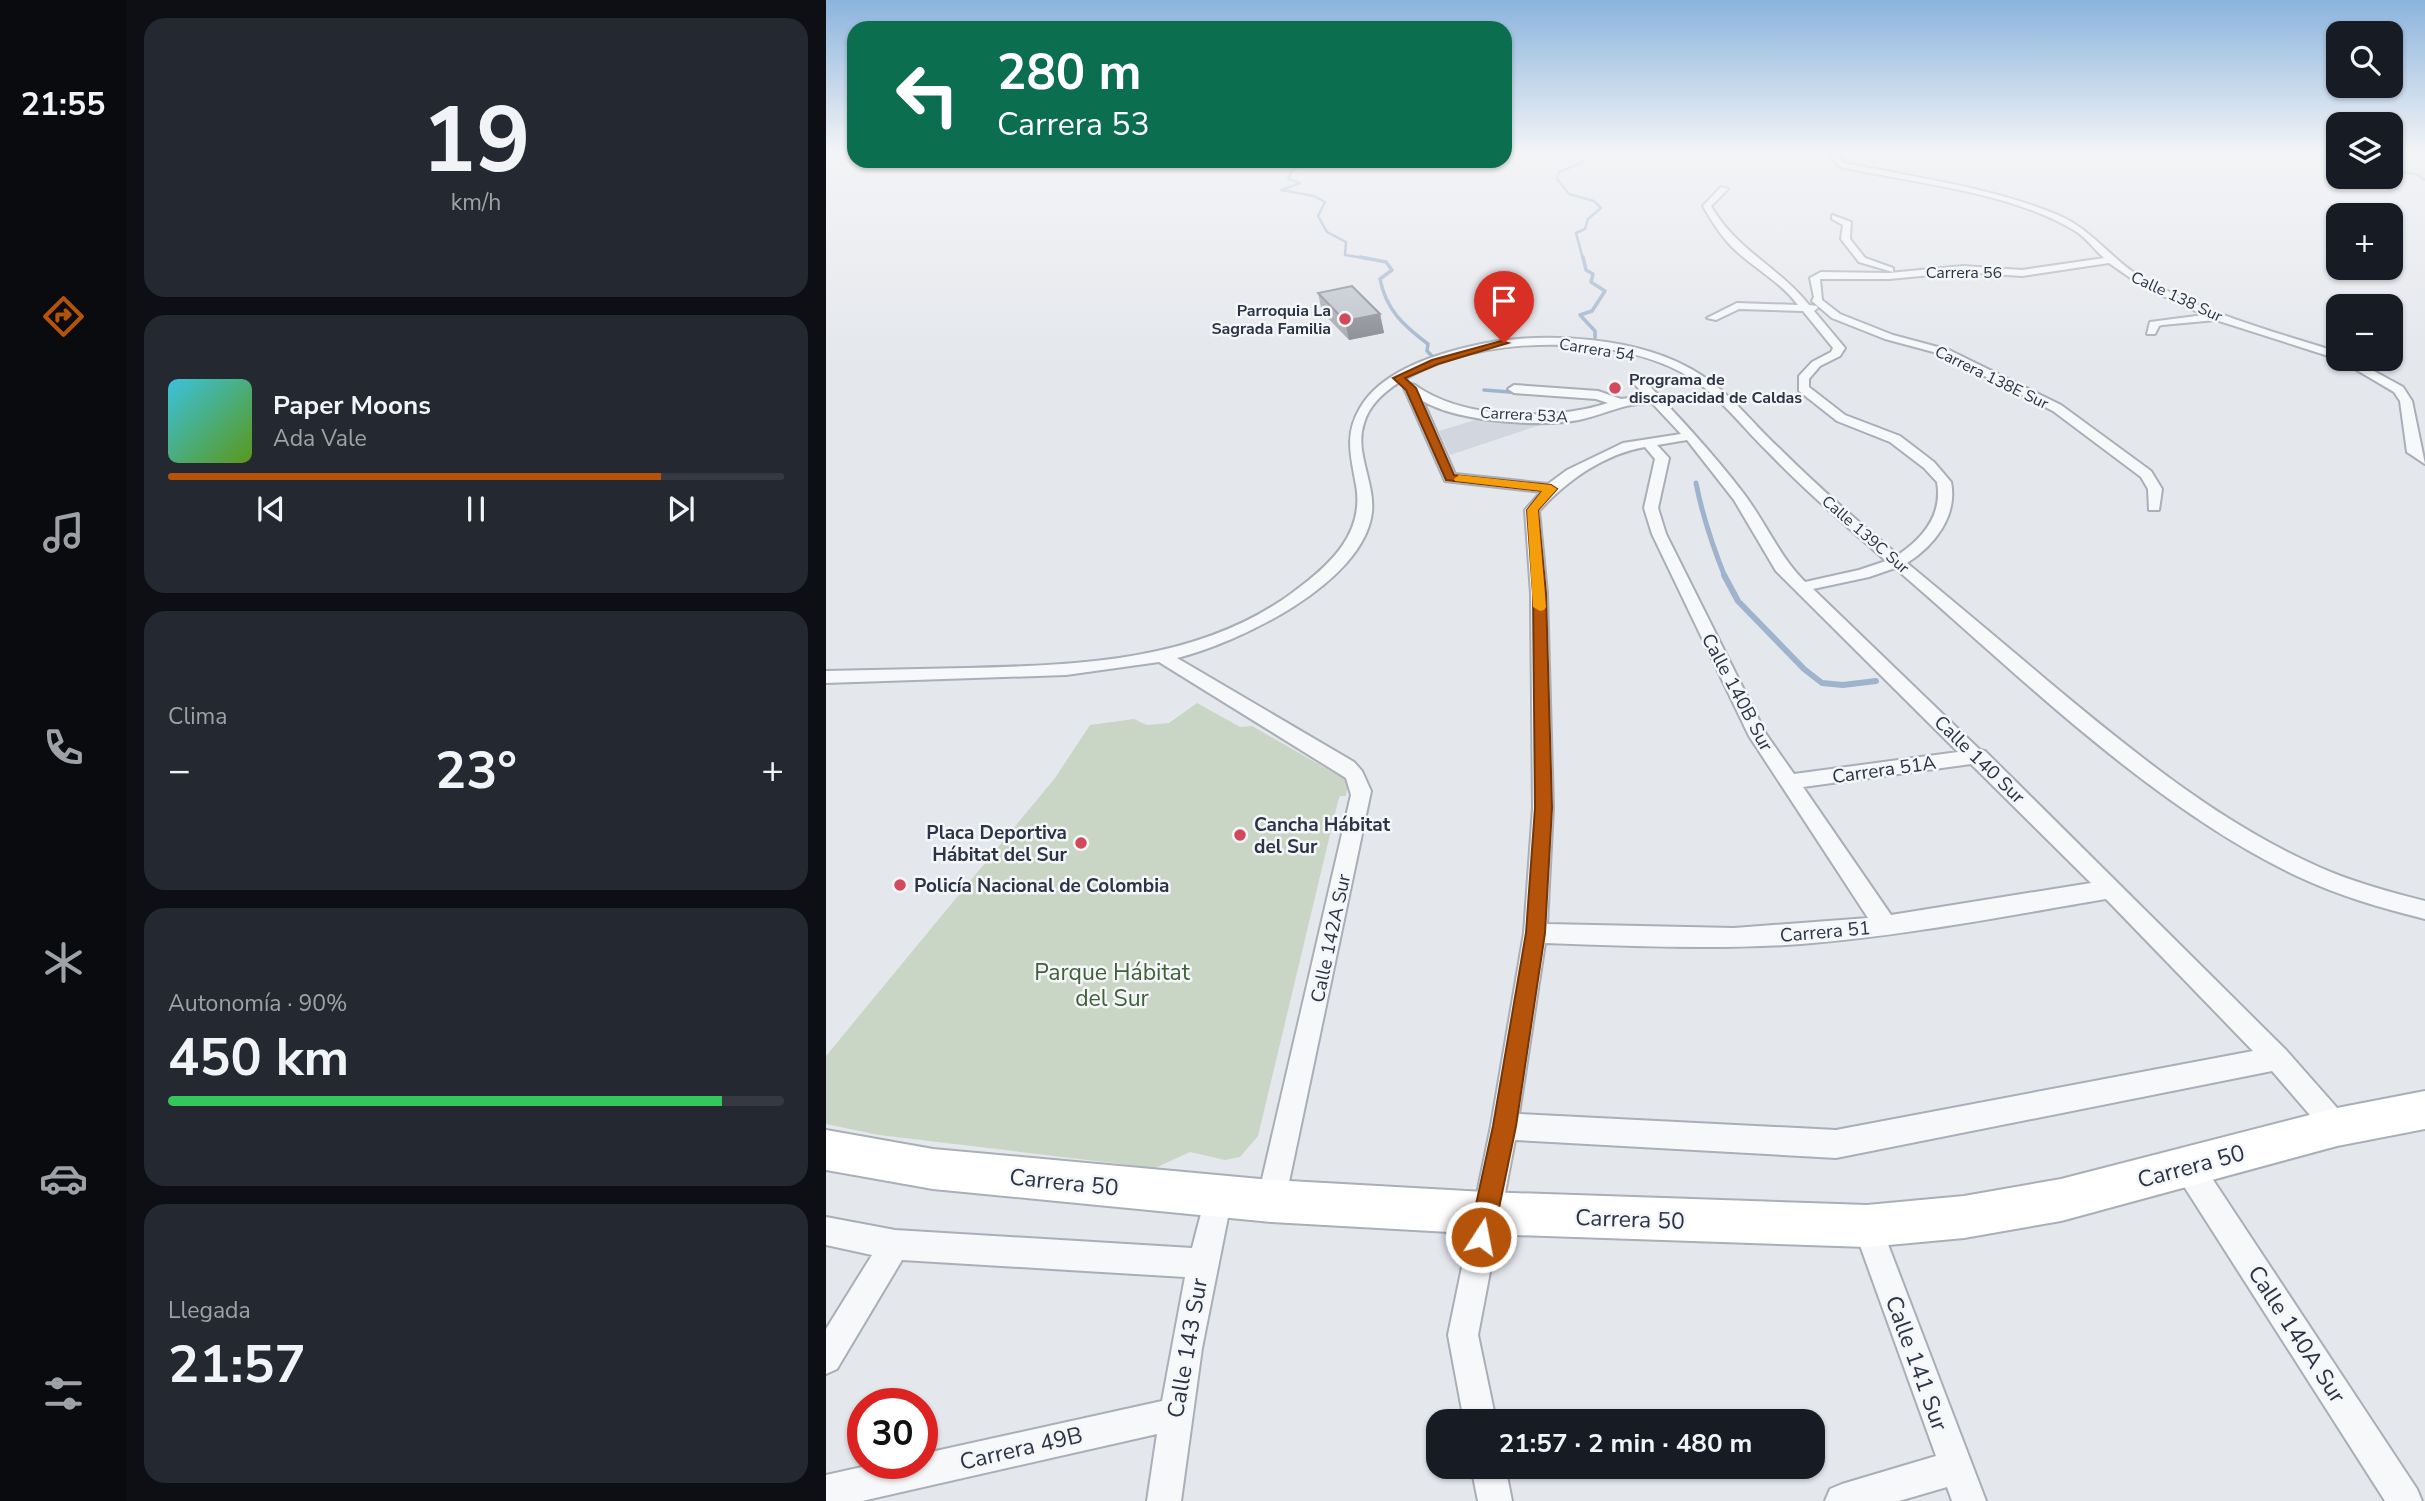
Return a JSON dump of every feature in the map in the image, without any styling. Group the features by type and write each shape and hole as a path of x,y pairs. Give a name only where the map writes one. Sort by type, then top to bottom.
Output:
{"main road":[{"name":"Carrera 50","path":"828,1151 933,1169 1271,1201 1485,1213 1867,1226 1964,1217 2061,1200 2337,1127 2425,1110"}],"street":[{"path":"1716,222 1735,245 1792,290 1839,348 1836,354 1814,366 1802,379 1802,388 1839,417 1893,437 1937,473 1944,483 1944,507 1938,527 1927,541 1899,562 1862,574 1802,587"},
{"path":"1845,222 1849,224 1845,239 1862,260 1875,267 1904,275"},
{"name":"Calle 138 Sur","path":"2065,222 2083,232 2120,269 2145,284 2217,317 2326,352"},
{"name":"Carrera 56","path":"1821,307 1817,301 1817,277 1904,275 1964,269 2022,273 2111,260"},
{"path":"1712,318 1737,306 1821,307"},
{"name":"Carrera 138E Sur","path":"1821,307 1870,331 1945,352 2057,408 2146,474 2155,489 2154,507"},
{"path":"2151,332 2154,324 2162,322 2217,317"},
{"name":"Carrera 54","path":"1398,378 1463,353 1513,342 1555,342 1605,348 1674,365"},
{"name":"Calle 139C Sur","path":"1674,365 1720,394 1805,481 2061,701 2202,813 2293,865 2333,883 2376,898 2425,910"},
{"path":"2365,371 2399,390 2407,408 2420,456"},
{"path":"826,677 1078,669 1190,649 1252,625 1294,599 1340,559 1355,539 1364,521 1365,506 1355,445 1355,427 1369,402 1398,378"},
{"name":"Carrera 53A","path":"1398,378 1434,403 1448,408 1556,418 1582,415 1617,402 1634,399 1656,400"},
{"name":"Calle 140 Sur","path":"1637,380 1690,436 1740,498 1782,568 1978,756 2111,889 2277,1058 2337,1127"},
{"path":"1411,388 1450,478 1551,489"},
{"path":"1514,389 1598,395 1617,402"},
{"path":"1478,1409 1463,1335 1504,1126 1535,933 1544,808 1539,593 1532,510 1551,489 1572,473 1617,451 1647,442 1690,436"},
{"name":"Calle 140B Sur","path":"1647,442 1662,458 1651,508 1659,534 1758,736 1886,926"},
{"name":"Calle 142A Sur","path":"1161,656 1346,767 1354,773 1360,786 1361,795 1271,1201"},
{"name":"Carrera 51A","path":"1790,782 1978,756"},
{"name":"Carrera 51","path":"1535,933 1701,938 1800,934 1886,926 2111,889"},
{"path":"1504,1126 1836,1144 2277,1058"},
{"name":"Calle 140A Sur","path":"2188,1167 2405,1501"},
{"name":"Calle 143 Sur","path":"1164,1501 1175,1414 1202,1263 1219,1197"},
{"name":"Calle 141 Sur","path":"1867,1226 1969,1501"},
{"path":"826,1231 895,1245 1202,1263"},
{"path":"826,1358 895,1245"},
{"name":"Carrera 49B","path":"826,1492 1175,1414"},
{"path":"1842,1501 1956,1467"},
{"path":"1491,1479 1495,1501"}],"shaded area":[{"path":"1485,417 1543,424 1450,455 1439,431"}],"green space":[{"name":"Parque Hábitat del Sur","path":"1197,703 1240,727 1252,726 1348,781 1346,796 1340,796 1338,801 1258,1136 1240,1157 1225,1160 1190,1152 1155,1168 879,1135 826,1124 826,1056 1055,778 1090,725 1134,719 1147,725 1169,723"}],"building":[{"path":"1352,286 1380,314 1345,321 1318,293"}],"waterway":[{"path":"1321,222 1327,232 1346,242 1345,255 1370,259"},
{"path":"1583,259 1576,233 1585,229 1587,222"},
{"path":"1360,257 1386,262 1392,270 1380,279 1387,300 1404,324 1428,344 1427,351 1433,357"},
{"path":"1583,257 1586,270 1593,274 1591,282 1605,291 1592,311 1580,315 1595,331 1595,338"},
{"path":"1484,390 1522,393"},
{"path":"1696,483 1708,530 1725,577"},
{"path":"1725,577 1738,601 1804,669 1822,683 1843,685 1876,681"}],"slow traffic":[{"path":"1459,479 1551,489 1532,510 1540,607"}],"place":[{"name":"Parroquia La Sagrada Familia","path":"1345,319"},
{"name":"Programa de discapacidad de Caldas","path":"1615,388"},
{"name":"Cancha Hábitat del Sur","path":"1240,835"},
{"name":"Placa Deportiva Hábitat del Sur","path":"1081,843"},
{"name":"Policía Nacional de Colombia","path":"900,885"}],"route":[{"path":"1481,1237 1504,1126 1535,933 1544,808 1539,593 1532,510 1551,489 1450,478 1411,388 1398,378 1435,362 1504,343"}]}
